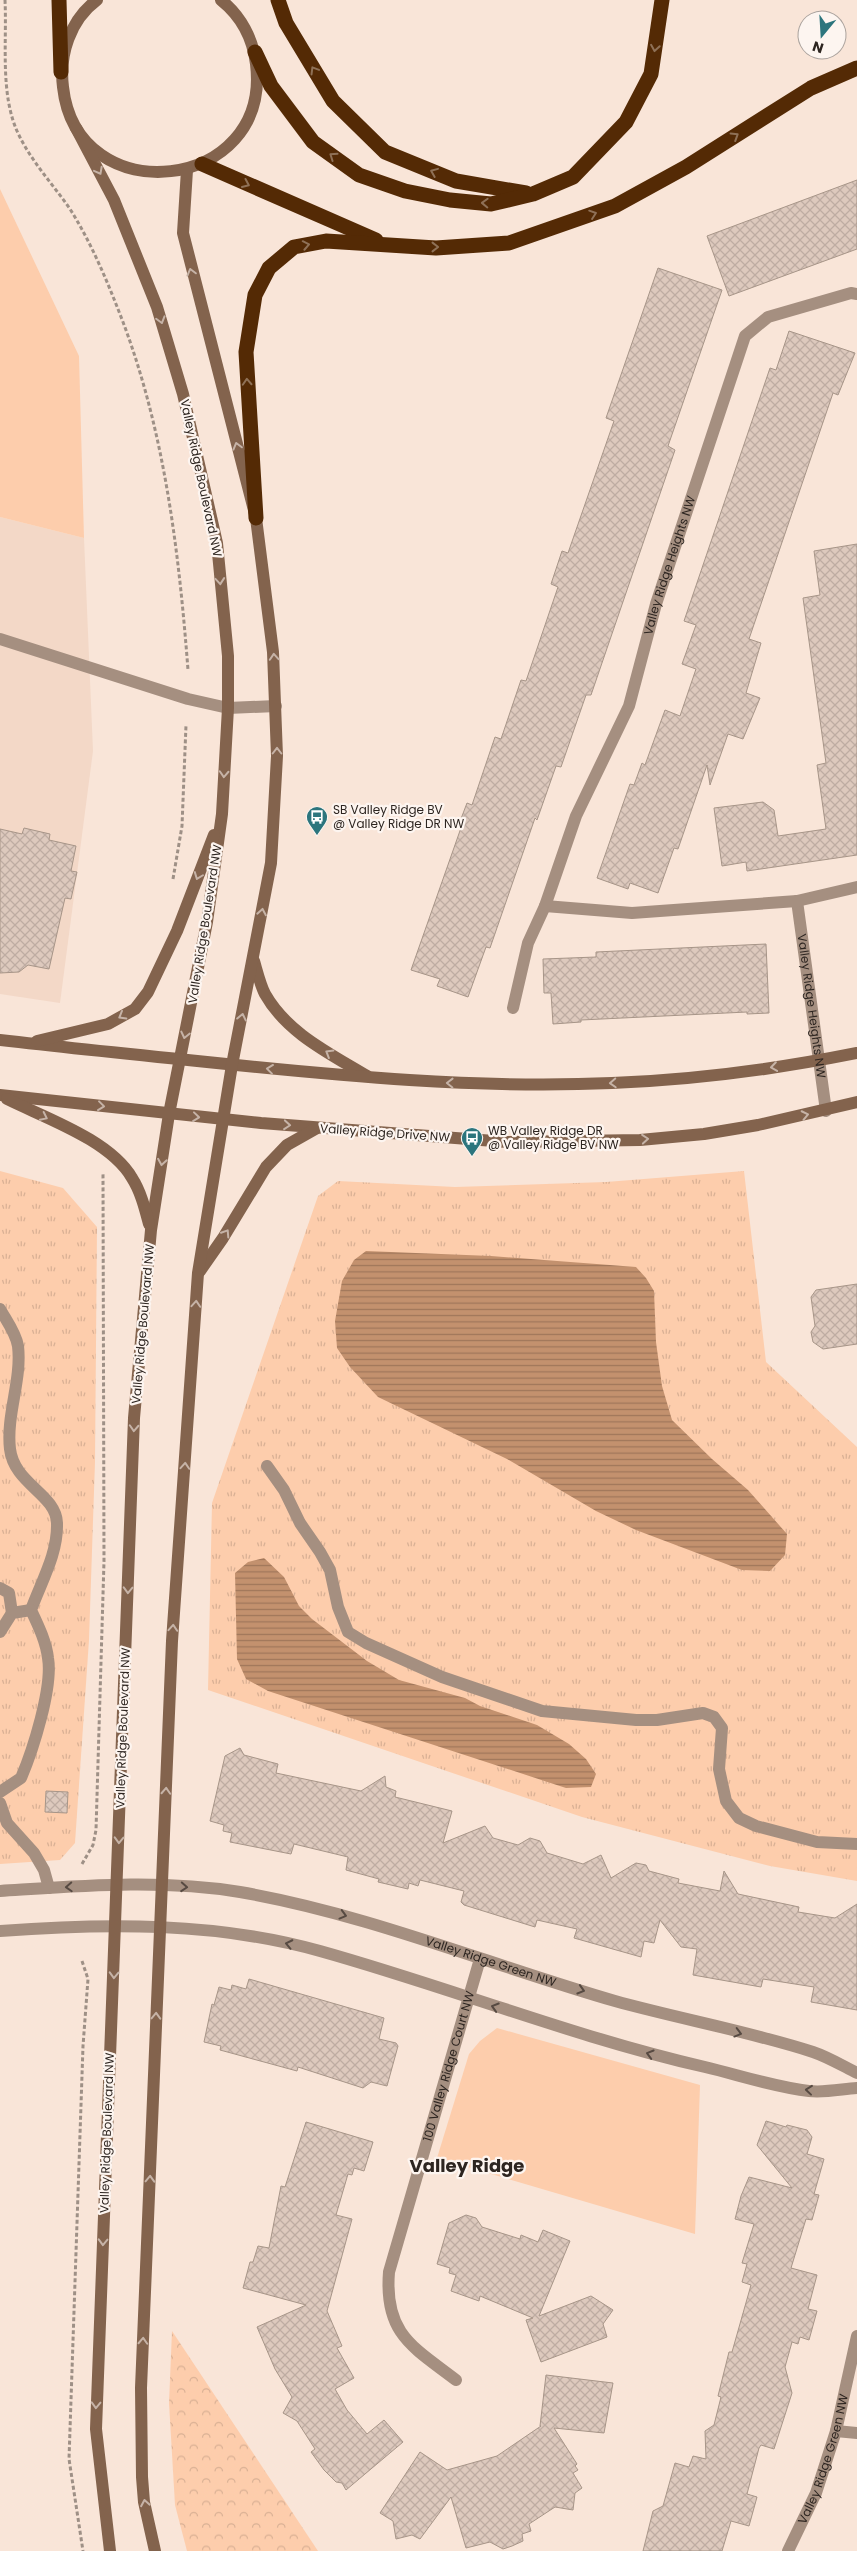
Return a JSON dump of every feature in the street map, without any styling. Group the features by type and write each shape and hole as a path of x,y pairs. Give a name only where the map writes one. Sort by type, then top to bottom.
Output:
{"highway":[{"path":"59,0 61,72"},
{"path":"278,0 286,23 333,101 385,152 456,181 533,194"},
{"path":"255,52 271,86 313,142 359,174 405,191 450,200 491,204 533,194 573,177 626,122 651,74 662,0"},
{"path":"256,518 246,352 255,295 269,268 294,247 326,241 436,248 509,243 614,206 686,166 811,88 857,68"},
{"path":"202,164 387,245"}],"street":[{"path":"97,0 75,25 65,47 61,72 64,101 76,128 92,147 112,162 136,171 162,174 187,170 202,164 220,152 236,137 248,118 256,96 258,74 255,52 246,28 227,3"},
{"name":"Valley Ridge Boulevard NW","path":"76,128 114,200 157,307 182,394 217,543 228,656 228,708 222,814 207,922 169,1114 151,1230 134,1427 96,2429 110,2551"},
{"path":"155,2551 144,2502 141,2388 172,1641 198,1273 222,1119 254,960 271,863 277,756 276,706 267,591 256,518 183,233 187,170"},
{"name":"Valley Ridge Heights NW","path":"514,1008 528,943 545,906 576,816 629,706 656,604 745,336 768,317 851,293 857,294"},
{"path":"0,639 188,699 228,708 276,706"},
{"path":"26,1044 108,1024 135,1009 148,992 177,931 222,814"},
{"path":"545,906 632,913 797,901 857,887"},
{"name":"Valley Ridge Heights NW","path":"797,901 817,1061 826,1111"},
{"path":"254,960 264,993 283,1020 325,1051 371,1078"},
{"path":"0,1040 232,1065 442,1083 613,1084 730,1073 817,1061 857,1053"},
{"path":"0,1095 90,1140 110,1154 132,1177 144,1204 151,1230"},
{"name":"Valley Ridge Drive NW","path":"0,1095 317,1128 507,1142 640,1140 758,1125 826,1111 857,1102"},
{"path":"198,1273 223,1238 266,1167 287,1145 317,1128"},
{"path":"0,1309 18,1346 10,1423 10,1448 15,1468 28,1484 48,1502 57,1521 56,1543 31,1610 42,1634 48,1658 49,1681 21,1778 0,1792"},
{"path":"267,1466 284,1490 300,1522 330,1570 338,1607 348,1632 366,1643 442,1677 542,1711 636,1720 657,1720 703,1713 714,1717 722,1728 719,1769 726,1801 739,1818 756,1826 817,1842 857,1844"},
{"path":"0,1588 9,1592 12,1613 0,1632"},
{"path":"12,1613 31,1610"},
{"path":"0,1804 7,1823 34,1853 44,1870 49,1888"},
{"name":"Valley Ridge Green NW","path":"0,1891 117,1884 161,1885 238,1892 309,1905 360,1919 616,2001 815,2052 857,2073"},
{"path":"0,1931 84,1926 160,1927 264,1939 318,1950 468,1999 668,2059 810,2092 857,2088"},
{"name":"100 Valley Ridge Court NW","path":"456,2380 410,2344 397,2326 388,2296 389,2272 480,1959"},
{"name":"Valley Ridge Green NW","path":"788,2551 816,2493 836,2431 857,2336"},
{"path":"836,2431 857,2433"}],"path":[{"path":"6,0 9,105 16,130 35,164 54,186 85,234 124,324 141,382 161,456 169,498 180,571 188,670"},
{"path":"172,886 182,826 186,725"},
{"path":"82,1864 94,1845 96,1830 104,1561 102,1173"},
{"path":"82,1961 88,1979 83,2046 69,2459 83,2551"}],"shaded area":[{"path":"0,517 84,538 93,751 60,1003 0,994"},
{"path":"366,1251 491,1256 636,1267 654,1291 656,1342 662,1386 672,1420 712,1459 748,1490 787,1534 785,1555 770,1571 742,1570 636,1530 596,1511 507,1459 378,1397 350,1367 337,1348 335,1321 342,1281 354,1260"},
{"path":"264,1558 284,1577 299,1606 312,1619 367,1661 399,1680 465,1698 480,1706 537,1725 569,1744 586,1759 596,1774 591,1787 566,1788 268,1691 246,1679 237,1659 235,1573 248,1562"}],"green space":[{"path":"0,189 79,356 84,538 0,517"},
{"path":"0,1171 63,1188 97,1227 95,1462 89,1640 75,1843 60,1860 0,1864"},
{"path":"744,1171 766,1362 857,1447 857,1881 770,1866 582,1817 208,1690 212,1503 318,1196 338,1181 455,1187 606,1182"},
{"path":"497,2028 700,2085 695,2234 437,2158 469,2054 480,2041"},
{"path":"172,2331 318,2551 187,2551 175,2505 169,2403"}],"building":[{"path":"857,180 857,249 729,296 707,236"},
{"path":"658,268 722,290 668,446 675,450 591,695 586,695 561,767 556,766 537,820 535,818 490,948 486,947 468,997 437,986 440,979 411,970 462,825 459,824 467,803 472,805 495,737 501,739 521,680 526,681 558,587 551,584 562,551 568,553 614,421 606,418"},
{"path":"789,331 855,353 838,395 833,393 749,639 761,643 746,693 760,698 743,739 728,734 710,785 707,765 678,849 674,848 658,893 630,883 628,889 597,878 630,784 634,785 642,763 645,765 665,710 680,716 696,669 682,664 696,625 684,621 770,368 776,370"},
{"path":"857,544 857,855 747,871 746,862 722,866 714,808 763,802 774,810 778,836 826,829 817,765 826,763 803,598 820,595 814,551"},
{"path":"24,828 50,834 49,840 76,846 71,871 77,872 71,899 65,898 49,969 28,965 19,972 0,973 0,829 22,834"},
{"path":"766,944 769,1013 747,1014 747,1012 581,1020 581,1022 553,1024 551,993 544,993 543,959 596,957 596,952"},
{"path":"857,1284 857,1344 823,1349 813,1342 811,1332 815,1326 811,1297 816,1290"},
{"path":"240,1748 244,1755 278,1764 276,1773 361,1791 385,1776 386,1787 396,1791 395,1797 452,1811 443,1843 485,1826 493,1838 518,1845 530,1838 540,1841 547,1853 583,1864 601,1855 611,1878 636,1863 646,1865 649,1871 679,1879 678,1883 720,1891 724,1871 738,1894 799,1907 798,1912 835,1918 857,1904 857,2010 811,2002 814,1987 763,1979 761,1987 693,1975 697,1949 681,1947 660,1920 654,1943 644,1941 641,1957 574,1938 577,1929 537,1920 535,1927 464,1905 461,1902 464,1891 420,1880 418,1886 409,1883 408,1889 378,1882 379,1879 346,1870 348,1857 294,1844 291,1854 230,1842 232,1833 223,1831 224,1825 210,1821 225,1756"},
{"path":"46,1791 68,1792 67,1813 45,1812"},
{"path":"249,1979 384,2018 379,2039 396,2043 398,2046 387,2086 371,2082 363,2088 298,2067 297,2071 220,2050 221,2046 204,2042 212,2004 214,2005 219,1987 231,1990 232,1985 246,1989"},
{"path":"766,2121 786,2127 787,2125 807,2130 812,2137 807,2154 824,2159 814,2194 819,2195 812,2220 806,2219 791,2268 817,2275 808,2309 817,2311 809,2340 800,2337 798,2344 792,2342 785,2367 792,2393 774,2449 761,2445 759,2448 747,2494 757,2497 749,2526 731,2521 722,2551 643,2551 653,2511 663,2506 675,2463 689,2467 693,2456 706,2459 705,2431 714,2425 721,2397 718,2396 729,2352 732,2352 751,2285 742,2282 747,2264 742,2263 754,2224 735,2219 741,2196 749,2177 792,2188 757,2145"},
{"path":"306,2122 373,2142 364,2171 354,2168 352,2175 348,2174 336,2215 352,2219 327,2311 342,2346 337,2348 354,2378 335,2389 347,2410 367,2434 384,2420 403,2442 346,2490 342,2483 336,2482 324,2470 311,2452 315,2449 297,2421 283,2413 292,2397 275,2369 257,2327 306,2305 243,2288 250,2262 253,2262 258,2246 269,2248 281,2186 285,2187"},
{"path":"466,2215 476,2218 482,2227 520,2239 521,2235 538,2242 543,2230 570,2241 539,2316 591,2296 613,2310 603,2324 607,2337 541,2362 526,2320 533,2318 480,2296 479,2301 451,2291 456,2275 449,2273 450,2268 437,2264 449,2223"},
{"path":"546,2375 613,2383 604,2433 554,2428 577,2464 575,2466 578,2470 573,2473 582,2488 575,2493 573,2510 555,2507 529,2524 531,2531 522,2534 523,2541 512,2546 503,2549 490,2542 466,2548 451,2497 420,2539 412,2535 396,2539 393,2521 380,2513 420,2452 447,2470 497,2456 541,2426"}],"place":[{"name":"SB Valley Ridge BV @ Valley Ridge DR NW","path":"317,836"},
{"name":"WB Valley Ridge DR @ Valley Ridge BV NW","path":"472,1157"}],"district":[{"name":"Valley Ridge","path":"467,2166"}]}
